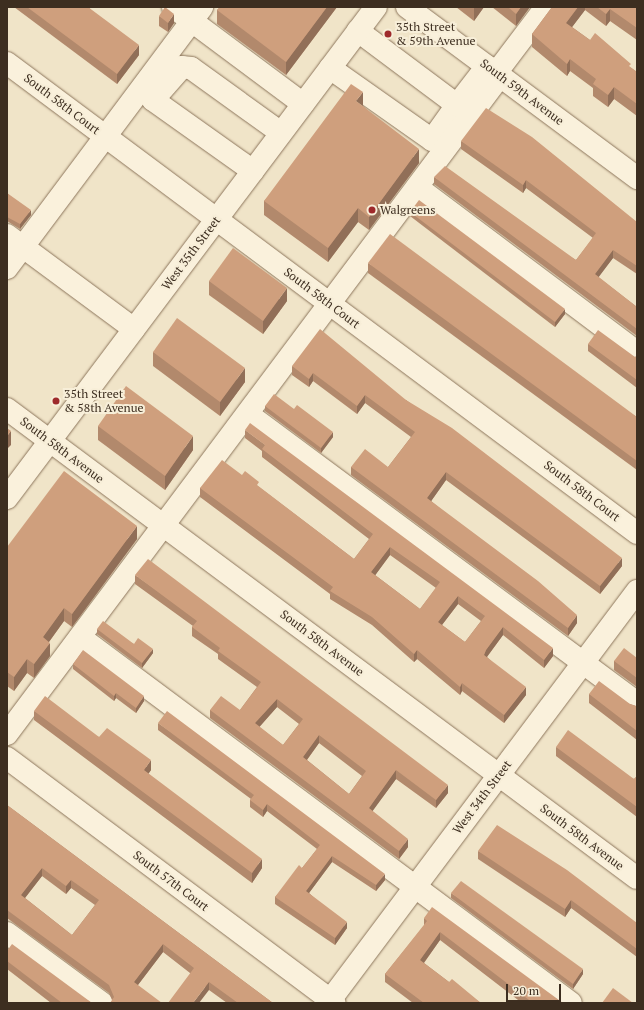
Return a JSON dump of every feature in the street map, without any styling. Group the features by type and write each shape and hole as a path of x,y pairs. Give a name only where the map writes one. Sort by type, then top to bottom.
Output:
{"street":[{"path":"173,7 197,14 304,104"},
{"name":"West 35th Street","path":"7,498 376,7"},
{"name":"South 59th Avenue","path":"407,7 637,178"},
{"path":"7,734 417,187 494,72 546,7"},
{"path":"7,268 15,241 106,136 197,14"},
{"path":"358,31 457,105"},
{"name":"South 58th Court","path":"7,62 637,532"},
{"path":"252,171 153,100 182,67 191,68 281,133"},
{"path":"330,68 432,140 457,105 494,72"},
{"path":"417,187 637,352"},
{"path":"15,241 134,329"},
{"name":"South 58th Avenue","path":"7,408 637,878"},
{"path":"248,414 637,703"},
{"name":"West 34th Street","path":"331,1002 415,886 637,591"},
{"path":"80,637 571,1003"},
{"name":"South 57th Court","path":"7,758 331,1002"},
{"path":"7,933 102,1003"}],"building":[{"path":"27,7 88,7 139,45 117,74"},
{"path":"165,7 174,14 168,23 159,16"},
{"path":"220,7 327,7 286,62 217,10"},
{"path":"508,7 521,7 516,14"},
{"path":"552,7 578,7 566,23 590,40 595,33 631,64 629,66 637,72 637,104 614,87 608,95 593,84 596,79 570,59 567,64 532,34"},
{"path":"597,7 637,7 637,28 610,9 606,14"},
{"path":"351,84 363,92 356,101 419,149 369,217 358,208 328,248 264,201"},
{"path":"486,108 532,137 637,222 637,266 613,250 595,274 637,307 637,329 434,177 445,166 576,260 596,233 526,180 523,185 461,141"},
{"path":"7,193 31,210 20,224 7,217"},
{"path":"419,200 565,309 555,322 410,212"},
{"path":"390,234 637,417 637,461 368,263"},
{"path":"233,248 287,288 263,321 209,281"},
{"path":"177,318 245,368 220,402 153,352"},
{"path":"320,329 406,400 452,428 622,558 600,586 446,472 427,498 538,581 577,615 568,628 351,467 365,449 388,467 415,432 365,395 357,406 313,373 309,379 292,366"},
{"path":"598,330 635,357 637,356 637,380 588,344"},
{"path":"126,386 193,436 165,476 98,426"},
{"path":"274,394 294,409 297,405 333,432 321,448 265,406"},
{"path":"250,423 553,648 544,660 503,627 486,650 484,655 526,687 504,715 462,683 460,687 417,650 414,654 372,617 330,591 333,587 200,488 222,460 242,475 245,471 259,482 257,485 354,559 373,534 262,449 265,445 245,430","holes":["390,547 440,582 420,609 371,572","458,596 485,616 465,642 438,622"]},
{"path":"7,428 11,431 7,436"},
{"path":"64,471 137,526 72,614 64,608 43,637 50,643 34,664 27,659 14,677 7,672 7,547"},
{"path":"148,559 448,785 436,800 396,770 369,808 408,839 399,851 210,710 221,696 240,710 261,682 218,651 220,648 192,627 197,621 135,575","holes":["277,699 303,719 283,745 255,723","319,735 366,771 349,794 303,757"]},
{"path":"103,621 134,644 138,638 153,649 142,663 97,629"},
{"path":"624,648 637,658 637,678 614,661"},
{"path":"83,650 144,696 136,708 116,693 114,696 73,664"},
{"path":"599,681 630,704 637,705 637,731 589,694"},
{"path":"45,696 99,737 107,728 151,760 144,770 262,859 252,873 34,711"},
{"path":"167,711 385,874 376,885 332,856 306,891 347,922 335,938 275,897 299,865 302,868 320,845 267,804 263,810 250,800 254,795 158,723"},
{"path":"568,730 634,779 637,776 637,807 556,747"},
{"path":"7,805 273,1003 238,1003 209,982 193,1003 168,1003 194,968 163,944 134,982 162,1003 110,1003 114,997 109,985 7,910","holes":["42,868 66,886 71,880 99,900 72,935 21,895"]},
{"path":"497,825 567,870 637,923 637,949 571,900 565,909 478,851"},
{"path":"461,881 583,969 573,984 451,893"},
{"path":"432,907 563,1003 533,1003 440,932 420,960 449,982 452,979 481,1003 424,1003 385,974 427,921 424,918"},
{"path":"12,944 92,1003 62,1003 7,961 7,951"},
{"path":"613,988 633,1003 602,1003"}],"place":[{"name":"35th Street & 59th Avenue","path":"388,34"},
{"name":"Walgreens","path":"372,210"},
{"name":"35th Street & 58th Avenue","path":"56,401"}]}
